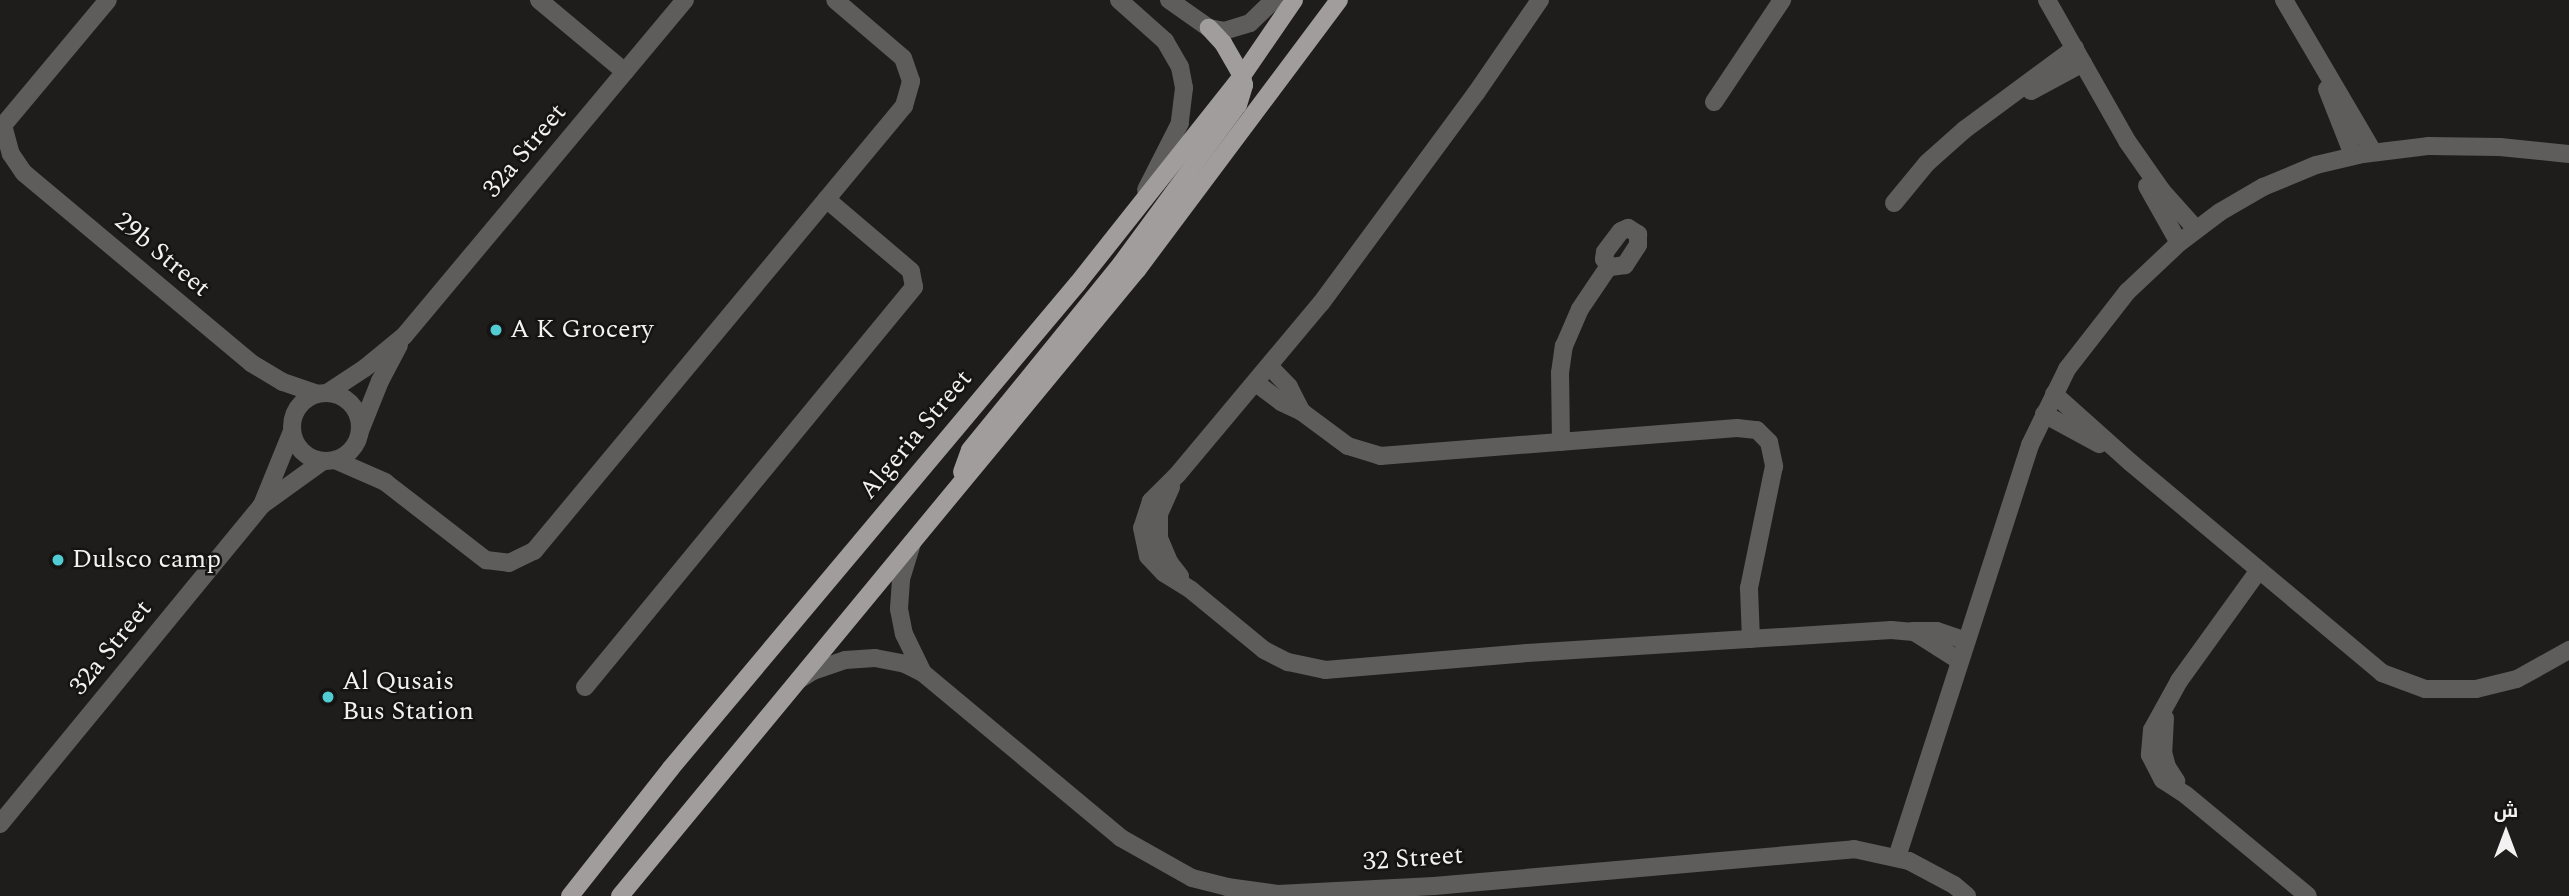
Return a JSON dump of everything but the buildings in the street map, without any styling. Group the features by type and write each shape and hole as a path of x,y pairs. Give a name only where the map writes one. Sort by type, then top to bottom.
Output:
{"main road":[{"name":"Algeria Street","path":"570,896 671,768 1136,210 1242,76 1294,0"},
{"path":"620,896 1137,270 1339,0"},
{"path":"957,485 970,450 1121,264 1238,105 1244,85 1242,76 1223,43 1209,28"}],"street":[{"path":"1,127 108,0"},
{"path":"539,0 625,72"},
{"name":"32a Street","path":"322,394 365,368 404,336 685,0"},
{"path":"329,460 351,450 359,432 357,414 352,405 336,395 322,394 308,398 295,412 292,431 300,449 385,482 478,557 502,563 524,558 541,543 904,106 911,81 903,58 835,0"},
{"path":"1119,0 1165,41 1180,67 1184,88 1180,123 1136,210"},
{"path":"1169,0 1209,28 1224,31 1244,26 1274,0"},
{"path":"1540,0 1376,229 1256,383 1177,475 1159,514 1159,538 1169,562 1191,590 1264,650 1289,662 1325,670 1878,630 1937,631 1966,641"},
{"path":"1714,102 1782,0"},
{"path":"2047,0 2127,141 2148,188 2179,243"},
{"path":"2284,0 2373,152"},
{"path":"1894,203 1945,146 1989,110 2079,55"},
{"path":"2319,62 2353,155"},
{"name":"29b Street","path":"1,127 11,154 24,173 251,363 283,382 322,394"},
{"path":"2127,141 2162,191 2196,229"},
{"path":"1897,857 2022,468 2043,414 2067,369 2107,314 2196,229 2272,183 2316,165 2373,152 2464,145 2569,154"},
{"path":"585,687 914,287 911,271 826,199"},
{"path":"1561,442 1560,373 1564,346 1580,309 1609,266"},
{"name":"32a Street","path":"359,432 380,381 404,336"},
{"path":"1269,366 1289,387 1302,411"},
{"path":"1256,383 1280,402 1302,411 1348,446 1380,456 1744,427 1764,435 1773,450 1774,466 1749,588 1751,639"},
{"path":"2054,394 2130,462 2369,664 2411,685 2440,690 2497,685 2533,672 2569,650"},
{"path":"2043,414 2130,462"},
{"name":"32a Street","path":"262,505 292,431"},
{"name":"32a Street","path":"0,824 262,505 329,460"},
{"name":"32 Street","path":"912,542 901,580 899,609 904,634 923,673"},
{"path":"2259,570 2198,652 2169,701 2152,730 2150,755 2158,775 2308,896"},
{"path":"1913,632 1959,661"},
{"name":"32 Street","path":"799,679 829,664 860,658 891,660 923,673 1121,838 1192,878 1227,887 1278,894 1434,886 1854,849 1897,857 1930,871 1967,896"}],"place":[{"name":"A K Grocery","path":"496,330"},
{"name":"Dulsco camp","path":"58,560"},
{"name":"Al Qusais Bus Station","path":"328,697"}]}
